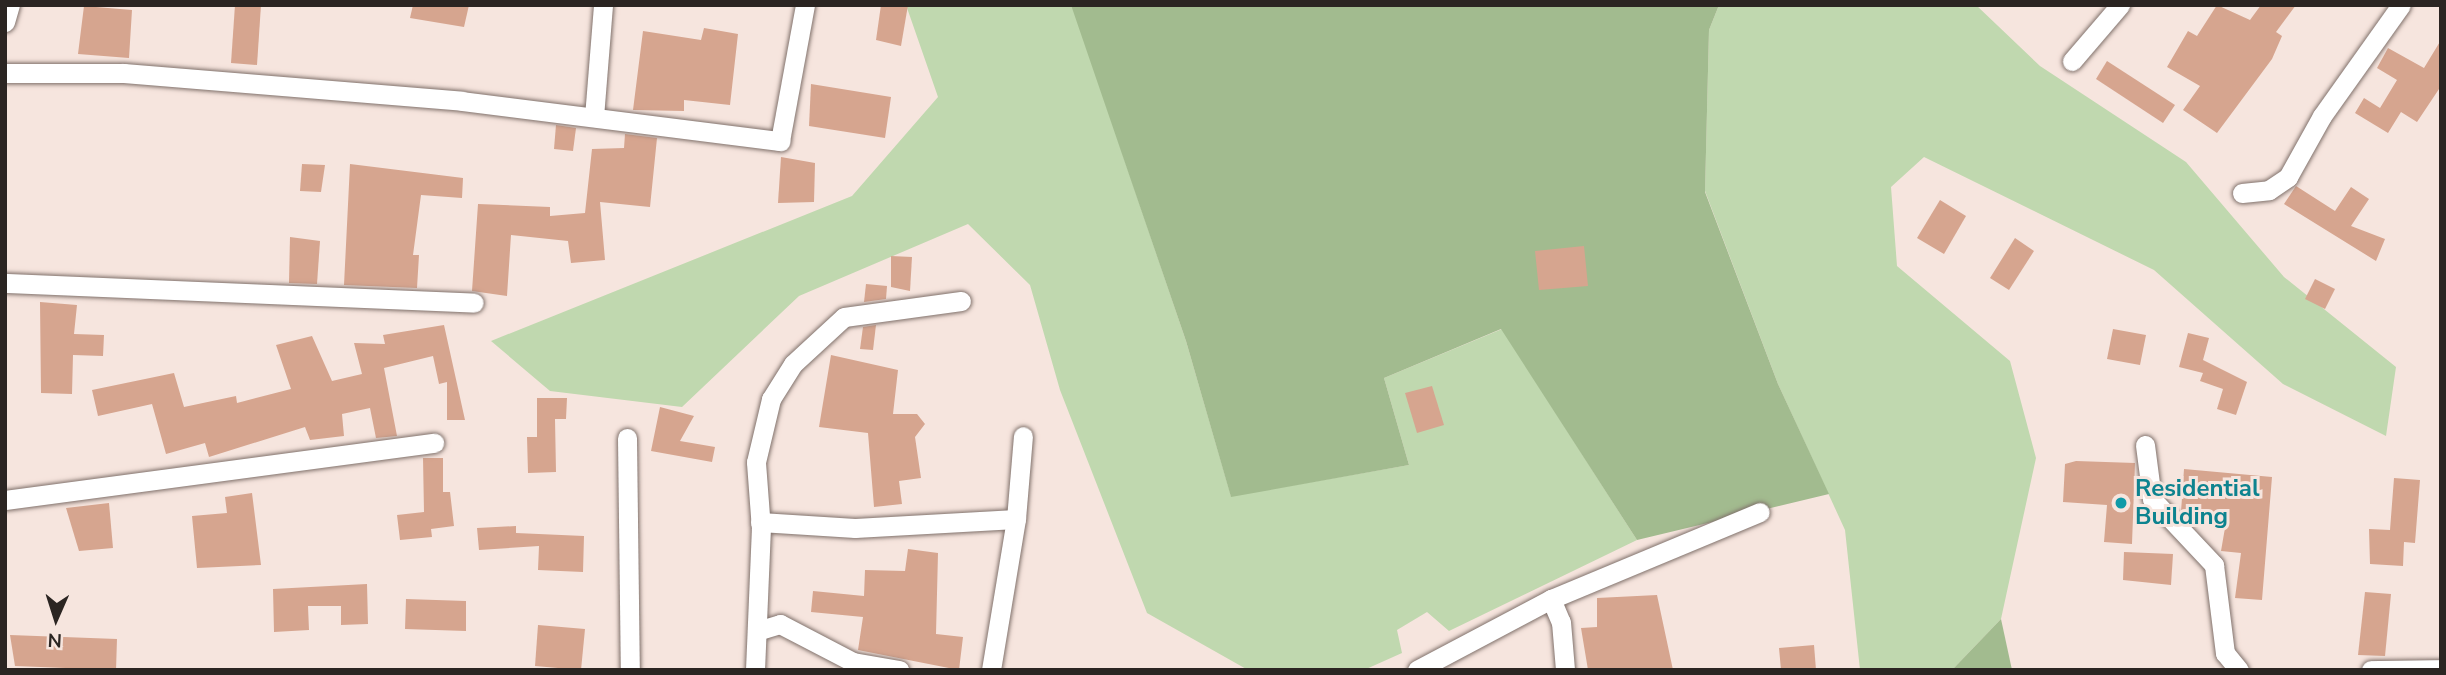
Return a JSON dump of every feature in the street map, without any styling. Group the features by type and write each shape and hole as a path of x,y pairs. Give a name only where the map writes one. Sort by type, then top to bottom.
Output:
{"street":[{"path":"5,22 10,5"},
{"path":"594,117 603,5"},
{"path":"5,74 124,73 594,117 780,141 805,5"},
{"path":"2071,61 2120,5"},
{"path":"2242,193 2269,190 2288,177 2322,116 2401,5"},
{"path":"5,283 474,303"},
{"path":"755,670 760,522 756,462 764,425 793,364 844,317 961,301"},
{"path":"991,670 1016,519 1023,436"},
{"path":"627,438 630,670"},
{"path":"5,500 434,443"},
{"path":"2145,445 2152,499 2214,565 2225,653 2239,670"},
{"path":"1417,670 1551,599 1760,512"},
{"path":"760,522 855,528 1016,519"},
{"path":"1551,599 1565,670"},
{"path":"757,631 779,624 853,662 899,670"},
{"path":"2371,670 2441,669"}],"green space":[{"path":"906,5 1072,5 1186,341 1231,496 1409,465 1384,378 1502,329 1637,540 1449,631 1427,612 1397,630 1402,653 1364,670 1248,670 1147,613 1060,390 1030,285 968,224 799,296 682,407 550,391 491,341 852,196 938,97"},
{"path":"1071,5 1719,5 1709,30 1705,192 1778,384 1829,494 1637,540 1501,329 1384,378 1409,465 1231,497 1186,341"},
{"path":"1719,5 1976,5 2040,66 2186,162 2284,277 2396,367 2386,436 2283,384 2154,270 1924,157 1891,187 1897,266 2010,361 2036,458 2001,619 1952,670 1860,670 1845,530 1778,384 1705,191 1709,30"},
{"path":"2001,619 2012,670 1952,670"}],"building":[{"path":"235,5 261,5 257,65 231,63"},
{"path":"413,5 469,5 464,27 410,18"},
{"path":"881,5 908,5 901,46 876,40"},
{"path":"2217,5 2250,20 2261,5 2296,5 2276,32 2282,36 2272,59 2217,133 2183,110 2200,86 2167,67 2188,31 2197,36"},
{"path":"84,6 132,10 129,58 78,54"},
{"path":"704,28 738,34 730,105 684,100 684,111 633,110 643,31 701,40"},
{"path":"2441,40 2441,86 2417,122 2401,112 2388,133 2355,113 2364,98 2380,108 2397,80 2377,68 2388,48 2424,68"},
{"path":"2107,61 2175,105 2163,123 2096,79"},
{"path":"811,84 891,97 885,138 809,126"},
{"path":"556,125 576,128 573,151 554,149"},
{"path":"625,134 657,138 650,207 600,202 605,260 571,263 568,241 511,235 507,296 472,291 478,204 550,207 550,216 585,213 592,149 624,148"},
{"path":"781,157 815,163 814,202 778,203"},
{"path":"302,164 325,165 321,192 300,191"},
{"path":"350,164 463,178 462,198 421,195 413,255 419,255 417,288 344,285"},
{"path":"2296,186 2335,211 2351,187 2369,199 2351,226 2385,239 2376,261 2284,204"},
{"path":"1940,200 1966,216 1944,254 1917,238"},
{"path":"290,237 320,241 317,284 289,283"},
{"path":"2015,238 2034,251 2009,290 1990,278"},
{"path":"1584,246 1588,286 1539,290 1535,251"},
{"path":"891,256 912,257 910,291 891,287"},
{"path":"2315,279 2335,289 2325,309 2305,299"},
{"path":"866,284 887,286 886,299 864,302"},
{"path":"40,302 77,305 74,334 104,335 103,356 73,355 72,394 41,393"},
{"path":"444,325 465,420 447,420 447,382 439,384 433,356 384,368 397,436 376,438 370,408 342,414 344,436 310,440 305,427 209,457 205,443 166,454 152,404 98,416 92,390 174,373 184,407 236,396 237,403 291,389 276,345 312,336 332,381 362,374 354,343 385,344 383,335"},
{"path":"876,325 873,350 860,349 863,327"},
{"path":"2113,329 2146,335 2140,365 2107,359"},
{"path":"2188,333 2209,338 2203,360 2247,382 2236,415 2217,409 2223,389 2200,381 2203,373 2179,367"},
{"path":"831,355 898,370 893,414 917,414 925,424 915,437 921,478 899,481 902,504 874,507 868,433 819,427"},
{"path":"1432,386 1444,425 1417,433 1405,393"},
{"path":"537,398 567,398 566,419 555,419 556,472 528,473 527,437 537,437"},
{"path":"660,407 694,416 680,441 715,447 712,462 651,451"},
{"path":"423,458 443,458 443,492 450,492 454,526 431,529 432,537 400,540 397,515 424,512"},
{"path":"2076,461 2135,463 2132,544 2104,542 2107,505 2063,502 2065,464"},
{"path":"2184,469 2272,477 2262,600 2235,598 2241,553 2221,551 2226,522 2188,520 2181,512"},
{"path":"2394,478 2420,480 2415,543 2404,542 2403,566 2370,564 2369,529 2390,530"},
{"path":"252,493 261,565 197,568 192,516 227,513 225,497"},
{"path":"109,503 113,548 79,551 66,508"},
{"path":"516,526 516,533 584,536 583,572 538,570 539,546 479,550 477,528"},
{"path":"908,549 938,553 936,634 963,637 959,670 858,650 863,617 811,612 813,591 864,596 865,570 905,571"},
{"path":"2124,552 2173,554 2171,585 2123,580"},
{"path":"367,584 368,624 341,625 341,606 308,606 309,630 274,632 273,589"},
{"path":"2365,592 2391,594 2385,656 2358,655"},
{"path":"1657,595 1673,670 1588,670 1581,628 1597,627 1597,598"},
{"path":"406,599 466,601 466,631 405,629"},
{"path":"538,625 585,629 581,670 535,666"},
{"path":"10,635 117,639 116,670 15,666"},
{"path":"1814,645 1816,670 1781,670 1779,648"}],"place":[{"name":"Residential Building","path":"2121,503"}]}
